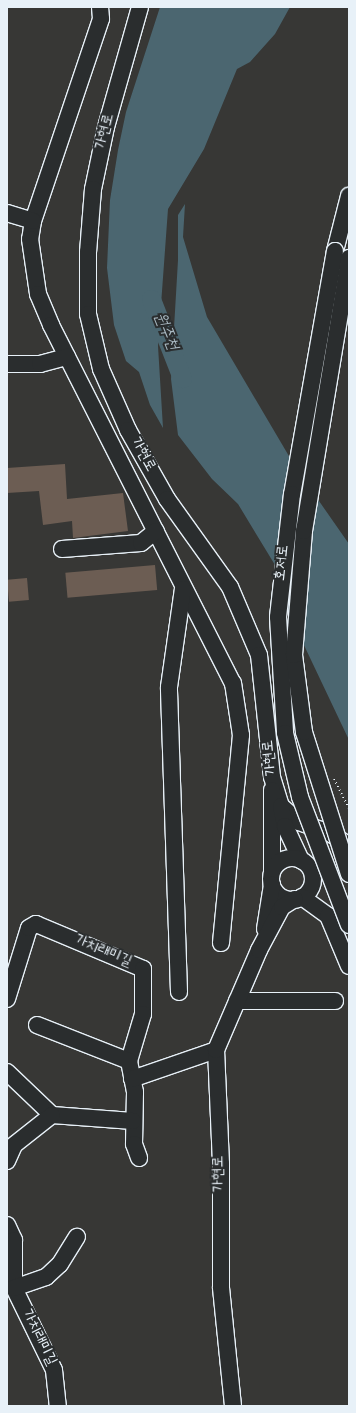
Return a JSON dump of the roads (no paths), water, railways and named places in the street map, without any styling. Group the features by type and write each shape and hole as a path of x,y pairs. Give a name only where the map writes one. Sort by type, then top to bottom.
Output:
{"street":[{"name":"가현로","path":"140,7 106,127 93,189 88,252 88,314 101,369 128,430 167,499 230,588 259,655 272,777 281,806 285,826 301,860"},
{"path":"102,11 33,221 30,239 38,294 67,357 156,531 183,589 233,683 242,735 221,943"},
{"name":"호저로","path":"349,196 304,531 294,655 304,732 349,875"},
{"path":"7,213 33,221"},
{"name":"호저로","path":"342,255 292,494 278,617 286,740 300,797 349,925"},
{"path":"7,364 40,364 67,357"},
{"path":"62,549 141,543 156,531"},
{"path":"178,992 169,687 183,589"},
{"path":"259,950 272,878 272,777"},
{"path":"281,806 299,822 330,833 349,846"},
{"path":"259,950 282,907 299,898 313,881 310,869 301,860 288,858 282,861 272,878"},
{"path":"272,878 281,896 299,898 328,916 349,966"},
{"name":"가치래미길","path":"7,999 29,928 36,924 143,969 143,1014 129,1061 135,1092 133,1122 134,1144 139,1158"},
{"name":"가현로","path":"233,1406 221,1287 221,1164 216,1050 259,950"},
{"path":"237,1001 335,1000"},
{"path":"37,1025 129,1061"},
{"path":"132,1078 216,1050"},
{"path":"7,1072 52,1115 133,1122"},
{"path":"7,1161 10,1144 52,1115"},
{"name":"가치래미길","path":"7,1225 14,1240 14,1288 54,1370 58,1406"},
{"path":"14,1288 46,1277 60,1264 78,1237"}],"water":[{"path":"160,7 290,7 275,34 250,62 237,69 204,149 168,209 158,346 163,428 150,405 139,372 126,361 114,325 107,268 110,200 118,150 126,112"},
{"path":"185,204 183,237 207,317 296,468 349,544 349,740 283,601 288,591 275,565 238,504 212,479 178,435 171,379 178,260 178,215"}],"waterway":[{"name":"원주천","path":"151,299 182,378"}]}
